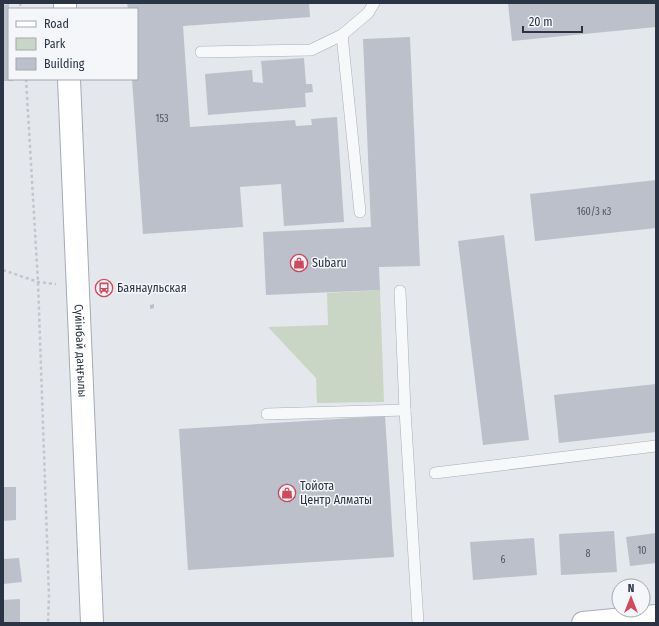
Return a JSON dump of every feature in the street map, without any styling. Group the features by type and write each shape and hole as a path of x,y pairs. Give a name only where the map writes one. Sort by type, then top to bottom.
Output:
{"main road":[{"name":"Сүйінбай даңғылы","path":"69,80 92,623"},
{"path":"583,623 656,616"}],"lane":[{"path":"201,52 310,50 342,34 368,13 374,3"},
{"path":"342,34 360,212"},
{"path":"400,291 405,410 418,623"},
{"path":"267,414 405,410"},
{"path":"435,473 656,446"}],"path":[{"path":"26,80 38,282 49,596 48,623"},
{"path":"3,270 38,282 78,288"}],"green space":[{"path":"380,290 384,402 317,403 316,378 268,327 328,325 327,293"}],"building":[{"path":"127,3 309,3 310,17 183,26 190,127 295,120 296,126 312,125 311,119 337,117 344,222 284,226 281,184 240,187 243,227 143,234 132,80 138,80 138,8 128,8"},
{"path":"508,3 656,3 656,27 512,41"},
{"path":"9,4 8,80 13,81 3,81 3,5"},
{"path":"410,37 420,266 379,267 380,290 266,295 263,232 371,227 363,39"},
{"path":"304,58 306,84 312,84 313,92 305,93 306,107 208,115 205,74 252,70 253,82 263,83 261,61"},
{"path":"656,180 656,228 535,241 530,194"},
{"path":"504,235 529,440 483,445 458,241"},
{"path":"154,304 154,308 150,309 150,305"},
{"path":"656,384 656,432 559,443 554,395"},
{"name":"Тойота Центр Алматы","path":"385,416 394,557 188,570 179,429"},
{"path":"3,487 16,487 16,520 3,521"},
{"path":"614,531 617,572 561,575 559,534"},
{"path":"656,533 656,563 630,566 626,537"},
{"path":"534,538 537,575 473,580 470,542"},
{"path":"19,558 22,582 3,584 3,559"},
{"path":"20,599 20,623 3,623 3,600"}],"place":[{"name":"Subaru","path":"299,263"},
{"name":"Баянаульская","path":"104,288"},
{"name":"Тойота Центр Алматы","path":"287,493"}]}
